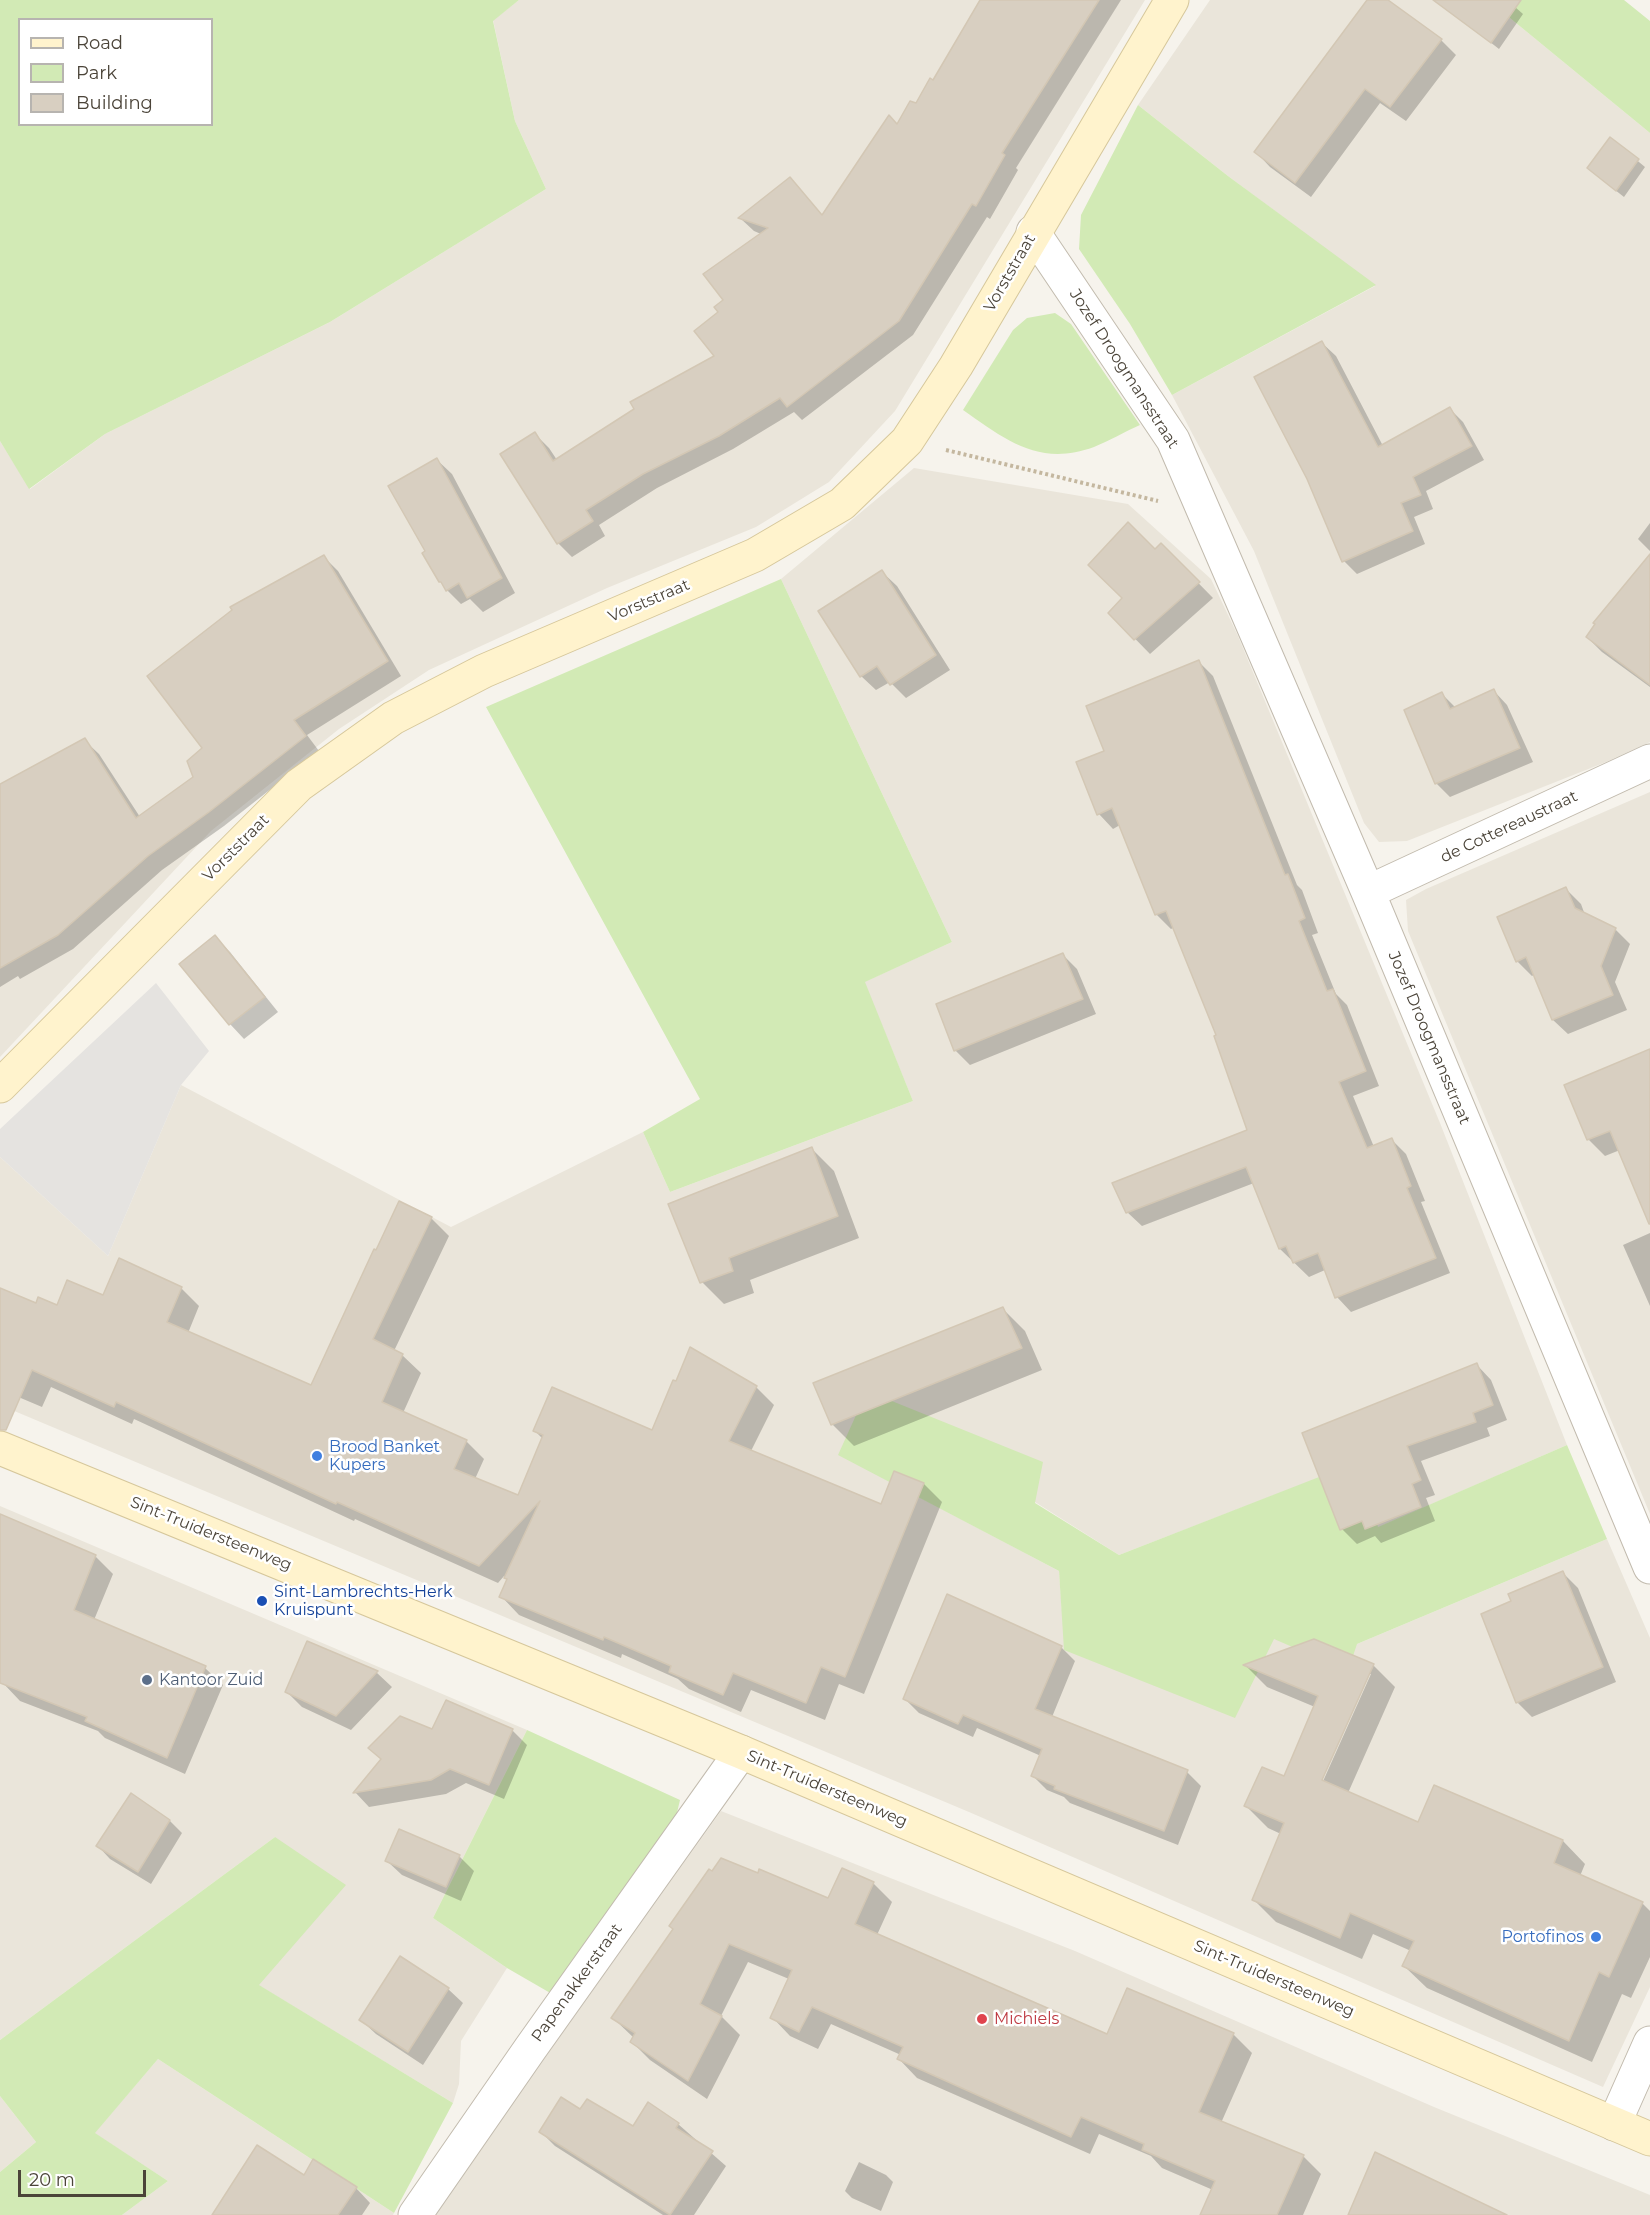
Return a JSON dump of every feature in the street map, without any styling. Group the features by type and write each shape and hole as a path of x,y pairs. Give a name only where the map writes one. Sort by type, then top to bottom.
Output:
{"main road":[{"name":"Vorststraat","path":"0,1086 299,785 393,717 484,671 755,555 842,504 907,441 956,366 1172,0"},
{"name":"Sint-Truidersteenweg","path":"0,1448 741,1752 1650,2139"}],"street":[{"name":"Jozef Droogmansstraat","path":"1033,232 1173,441 1368,892 1650,1567"},
{"name":"de Cottereaustraat","path":"1368,892 1650,762"},
{"name":"Papenakkerstraat","path":"415,2215 741,1752"},
{"path":"1614,2124 1650,2043"}],"path":[{"path":"907,441 1204,512"}],"shaded area":[{"path":"519,0 1145,0 895,411 829,482 756,527 607,588 429,670 339,729 211,831 0,1057 0,441 30,489 105,434 330,322 546,189 515,121 493,20"},
{"path":"1210,0 1488,0 1650,133 1650,742 1606,762 1407,841 1379,842 1364,823 1254,551 1172,395 1375,286 1228,176 1138,105"},
{"path":"914,468 1128,504 1211,579 1238,636 1440,1123 1567,1445 1377,1528 1355,1464 1119,1555 1035,1502 838,1454 1059,1571 1065,1650 1274,1639 1357,1644 1607,1539 1650,1638 1650,1987 1603,2087 969,1812 0,1405 0,1157 108,1256 181,1085 451,1227 643,1132 670,1192 913,1101 864,982 952,942 781,579"},
{"path":"1650,792 1650,1514 1408,931 1406,900 1426,889"},
{"path":"156,983 209,1051 181,1085 108,1256 0,1157 0,1129"},
{"path":"0,1506 527,1730 433,1918 507,1968 461,2041 459,2084 453,2103 258,1985 275,1837 0,2040"},
{"path":"721,1811 1075,1951 1434,2107 1650,2195 1650,2215 432,2215"},
{"path":"158,2059 394,2213 393,2215 122,2215 168,2181 94,2133"},
{"path":"0,2096 36,2142 0,2172"}],"green space":[{"path":"0,0 519,0 493,21 515,121 546,189 330,322 105,434 29,489 0,441"},
{"path":"1488,0 1624,0 1650,21 1650,133"},
{"path":"1138,105 1228,176 1376,285 1172,395 1130,324 1079,249 1081,215"},
{"path":"1055,313 1071,324 1140,425 1094,447 1056,454 1040,452 1009,440 963,410 1013,330 1027,318"},
{"path":"781,579 952,942 865,982 913,1101 670,1192 643,1132 700,1099 486,707"},
{"path":"867,1391 1043,1462 1035,1503 1119,1555 1355,1463 1378,1527 1567,1445 1607,1539 1357,1644 1348,1671 1274,1639 1235,1718 1064,1650 1059,1571 838,1455"},
{"path":"527,1730 680,1800 676,1817 552,1994 507,1968 433,1918"},
{"path":"275,1837 346,1885 259,1985 453,2103 394,2213 158,2059 95,2133 168,2181 122,2215 0,2215 0,2172 36,2142 0,2096 0,2040"}],"building":[{"path":"980,0 1099,0 1002,153 1005,155 976,206 972,204 899,321 787,407 780,398 719,436 643,474 586,510 593,521 557,544 500,454 535,432 553,461 634,409 630,402 714,356 694,331 718,312 714,307 723,300 703,274 768,228 738,218 790,177 822,215 889,115 897,124 910,101 916,103 930,78 933,80"},
{"path":"1367,0 1388,0 1442,39 1390,107 1365,89 1295,183 1254,152"},
{"path":"1433,0 1521,0 1491,43"},
{"path":"1610,137 1639,159 1616,191 1587,168"},
{"path":"1322,341 1378,447 1450,407 1472,446 1413,477 1421,495 1401,503 1413,531 1342,562 1307,479 1254,377"},
{"path":"437,458 502,578 467,598 459,583 446,591 439,582 422,553 425,551 388,486"},
{"path":"1128,522 1155,549 1161,543 1200,582 1134,640 1108,613 1122,598 1088,565"},
{"path":"1650,554 1650,685 1586,637 1595,624 1593,623"},
{"path":"324,555 388,661 294,720 306,736 209,812 148,856 58,935 0,968 0,784 85,738 136,818 193,777 187,761 202,748 147,676 232,610 230,607"},
{"path":"882,570 936,655 890,685 877,666 860,677 818,611"},
{"path":"1199,660 1285,875 1288,874 1305,918 1299,921 1327,991 1333,989 1366,1071 1339,1082 1367,1148 1392,1138 1411,1186 1407,1188 1436,1258 1335,1298 1318,1253 1293,1263 1286,1246 1279,1249 1246,1167 1126,1213 1112,1183 1247,1130 1214,1036 1216,1035 1166,911 1155,915 1112,808 1097,815 1076,762 1104,751 1086,706"},
{"path":"1494,689 1520,748 1435,784 1404,710 1442,692 1450,709"},
{"path":"1566,887 1575,908 1616,928 1601,966 1613,995 1552,1020 1526,957 1516,962 1497,917"},
{"path":"215,935 265,997 229,1025 179,964"},
{"path":"1063,953 1083,999 954,1051 936,1004"},
{"path":"1650,1049 1649,1224 1610,1131 1587,1140 1564,1085"},
{"path":"812,1147 838,1216 729,1258 733,1271 700,1283 668,1204"},
{"path":"399,1201 432,1217 373,1339 403,1354 382,1402 467,1440 454,1469 518,1495 543,1435 533,1431 552,1387 652,1430 690,1347 757,1386 729,1441 881,1504 894,1471 924,1483 845,1677 821,1667 806,1703 733,1673 723,1695 669,1672 671,1666 604,1637 603,1640 499,1597 507,1579 504,1578 540,1501 479,1566 337,1502 336,1504 116,1402 114,1407 32,1370 6,1430 0,1430 0,1288 36,1303 38,1297 57,1305 67,1280 103,1295 119,1258 182,1287 167,1322 311,1385 374,1249 376,1250"},
{"path":"1003,1307 1022,1348 831,1425 813,1383"},
{"path":"1477,1363 1493,1405 1473,1413 1476,1422 1407,1446 1421,1480 1412,1484 1421,1507 1365,1529 1362,1521 1340,1530 1302,1433"},
{"path":"0,1514 96,1555 74,1610 206,1666 167,1758 85,1721 87,1717 0,1683"},
{"path":"1563,1571 1603,1667 1516,1703 1481,1614 1511,1601 1508,1594"},
{"path":"947,1594 1062,1646 1035,1709 1188,1770 1164,1831 1054,1789 1055,1786 1031,1776 1042,1749 963,1715 958,1724 903,1699"},
{"path":"1314,1639 1374,1664 1322,1780 1418,1822 1434,1785 1563,1840 1554,1863 1643,1902 1609,1977 1599,1972 1569,2041 1402,1966 1414,1941 1350,1913 1340,1938 1252,1900 1284,1823 1244,1806 1262,1767 1284,1776 1318,1696 1243,1665"},
{"path":"307,1641 378,1671 336,1716 285,1692"},
{"path":"446,1700 513,1729 489,1785 450,1769 431,1780 353,1793 381,1759 368,1748 400,1716 432,1729"},
{"path":"131,1793 170,1820 138,1872 96,1846"},
{"path":"399,1829 460,1855 446,1887 385,1861"},
{"path":"721,1858 758,1873 759,1869 828,1898 842,1868 874,1882 855,1924 1107,2034 1127,1988 1234,2033 1199,2112 1304,2155 1277,2215 1200,2215 1215,2181 1142,2150 1144,2144 1081,2117 1071,2137 897,2059 903,2047 812,2007 799,2032 770,2018 792,1970 729,1944 700,2004 722,2016 688,2081 630,2042 635,2033 611,2018 673,1929 669,1926 709,1869 712,1871"},
{"path":"400,1956 449,1988 408,2052 359,2020"},
{"path":"561,2097 580,2109 587,2099 633,2126 648,2102 679,2123 676,2128 713,2151 670,2215 539,2132"},
{"path":"257,2145 304,2175 313,2159 357,2187 338,2215 212,2215"},
{"path":"1375,2152 1507,2215 1348,2215"}],"place":[{"name":"Brood Banket Kupers","path":"317,1456"},
{"name":"Sint-Lambrechts-Herk Kruispunt","path":"262,1601"},
{"name":"Kantoor Zuid","path":"147,1680"},
{"name":"Portofinos","path":"1596,1937"},
{"name":"Michiels","path":"982,2019"}]}
